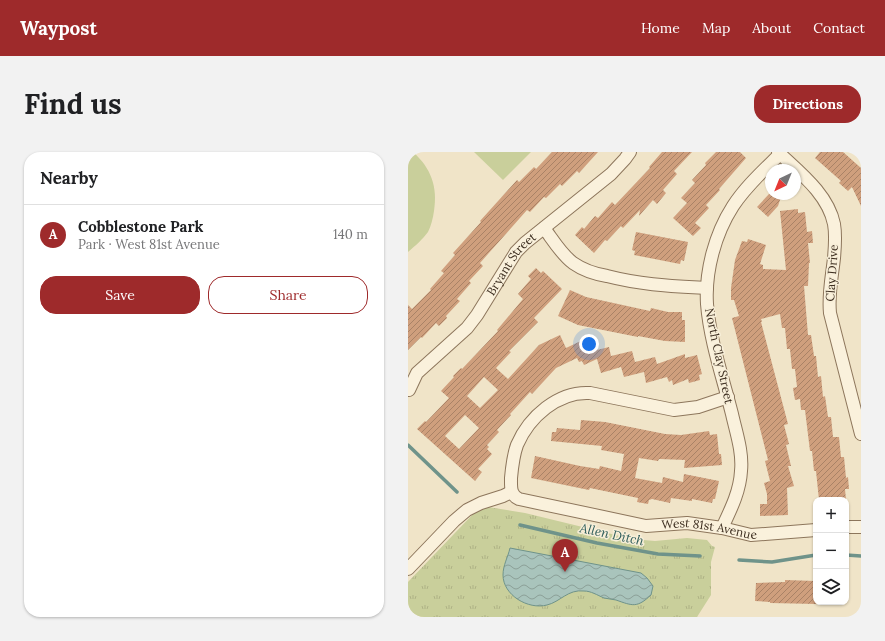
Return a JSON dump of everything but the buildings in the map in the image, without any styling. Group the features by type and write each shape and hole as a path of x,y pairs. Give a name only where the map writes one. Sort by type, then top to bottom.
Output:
{"street":[{"name":"Bryant Street","path":"408,390 417,373 467,328 477,315 516,252 525,242 611,174 625,160 630,152"},
{"name":"North Clay Street","path":"722,528 735,501 741,469 738,439 712,337 707,305 707,288 710,266 723,224 733,206 746,188 779,153"},
{"name":"Clay Drive","path":"779,153 822,196 831,215 835,235 834,259 829,293 830,313 861,434"},
{"path":"544,228 567,257 581,268 596,274 640,284 707,288"},
{"path":"409,566 467,510 480,503 511,492 512,467 518,444 532,421 554,402 565,396 577,393 590,393 674,410 698,407 728,397"},
{"name":"West 81st Avenue","path":"511,492 519,499 640,525 687,523 722,528 751,535 813,530"},
{"path":"849,527 861,527"}],"green space":[{"path":"408,152 413,152 429,171 434,186 435,202 428,232 408,252"},
{"path":"474,152 531,152 503,180"},
{"path":"488,507 525,513 632,539 655,541 687,538 707,540 712,546 715,547 711,562 711,595 697,617 408,617 408,582 476,511"}],"water":[{"path":"510,548 641,573 653,586 651,595 635,605 604,598 587,591 573,592 547,605 540,606 525,603 512,595 504,582 504,568"}],"waterway":[{"name":"Allen Ditch","path":"408,445 457,492"},
{"name":"Allen Ditch","path":"520,525 597,543 658,554 700,556"},
{"name":"Allen Ditch","path":"739,560 772,562 813,555"},
{"name":"Allen Ditch","path":"849,555 861,556"}],"place":[{"name":"Cobblestone Park","path":"565,572"}]}
